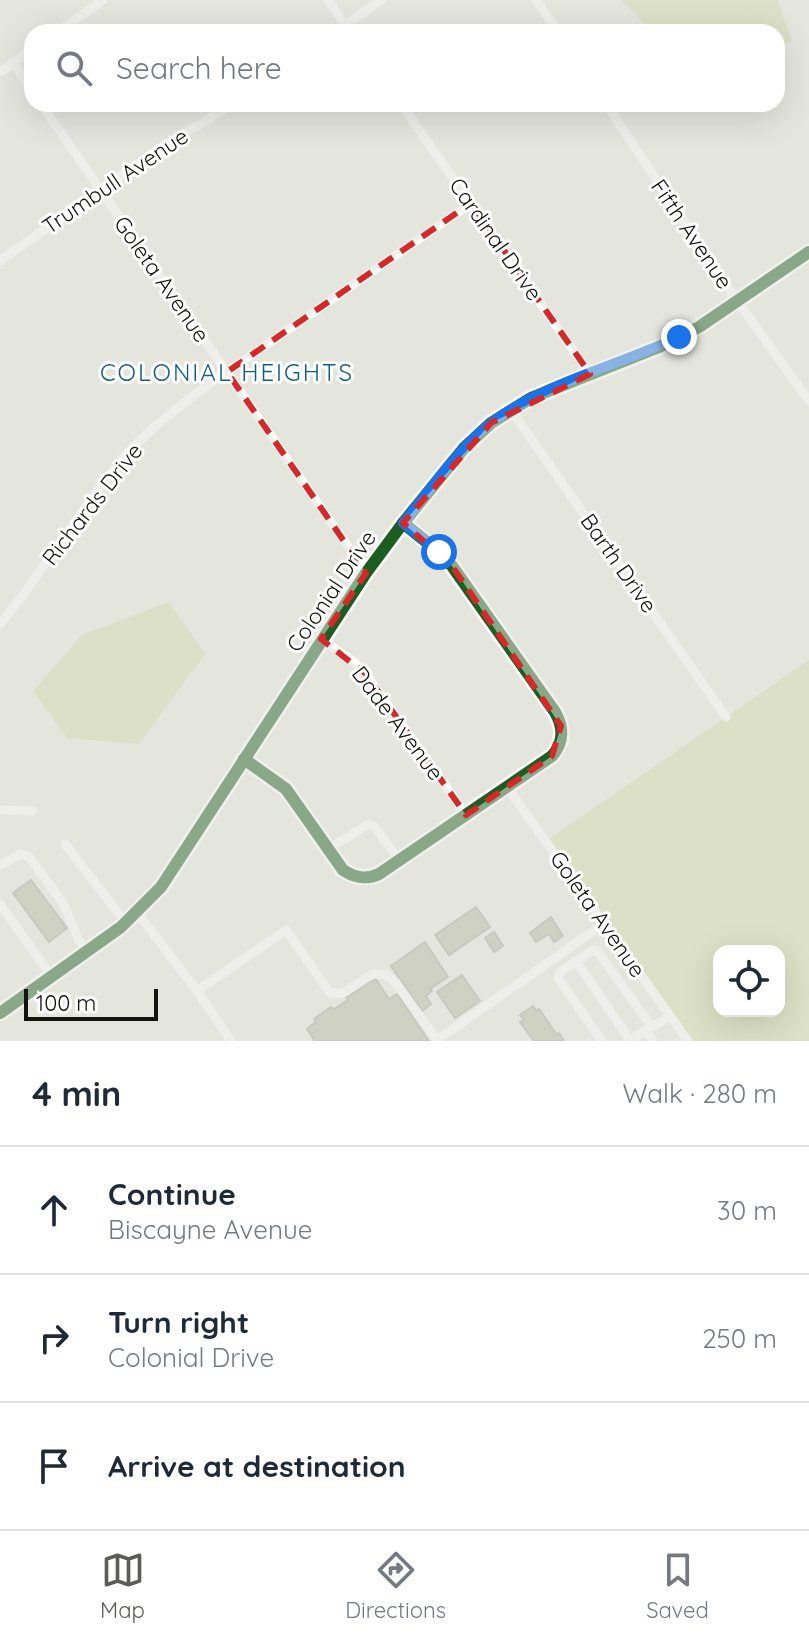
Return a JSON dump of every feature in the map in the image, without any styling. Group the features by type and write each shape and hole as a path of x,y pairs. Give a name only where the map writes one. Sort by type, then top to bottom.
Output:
{"street":[{"path":"69,24 103,0"},
{"path":"328,0 345,24"},
{"path":"353,24 381,0"},
{"path":"536,0 552,24"},
{"path":"0,72 24,55"},
{"path":"13,63 24,79"},
{"name":"Goleta Avenue","path":"47,112 366,573"},
{"name":"Trumbull Avenue","path":"0,261 174,138 219,112"},
{"name":"Cardinal Drive","path":"407,112 590,374"},
{"name":"Fifth Avenue","path":"611,112 738,302 809,401"},
{"name":"Richards Drive","path":"0,624 126,454 175,409 471,203"},
{"name":"Colonial Drive","path":"0,1013 126,923 161,887 366,573 464,448 491,423 539,394 659,347 715,318 809,252"},
{"name":"Barth Drive","path":"511,410 726,717"},
{"path":"244,759 286,789 343,870 359,877 374,877 557,750 562,735 559,719 452,566 403,523"},
{"name":"Dade Avenue","path":"321,639 366,674 466,815"},
{"name":"Goleta Avenue","path":"507,787 688,1041"},
{"path":"0,810 32,811"},
{"path":"328,849 369,824 374,826 399,860"},
{"path":"65,844 126,923"},
{"path":"0,865 21,854 29,857 58,896 87,951"},
{"path":"0,904 52,977"},
{"path":"137,912 231,1041"},
{"path":"197,991 286,930 330,993 343,993 373,974 387,975 437,1040 605,923"},
{"path":"602,1041 558,978 560,972 591,951 597,951 648,1026 653,1041"},
{"path":"576,961 630,1040 668,1013"}],"highlighted area":[{"path":"471,203 590,374 491,423 403,523 452,566 561,726 552,756 466,815 366,674 321,639 366,573 227,372"}],"green space":[{"path":"622,0 777,0 792,41 785,46 785,24 645,24"},
{"path":"169,602 205,654 139,744 67,738 33,691 82,635"},
{"path":"809,660 809,1041 688,1041 546,841"}],"building":[{"path":"31,880 67,928 49,942 13,893"},
{"path":"476,907 490,927 449,955 435,935"},
{"path":"551,917 563,936 554,942 549,934 536,942 530,933"},
{"path":"494,932 503,946 494,952 485,938"},
{"path":"425,942 448,977 430,989 432,991 426,996 431,1004 422,1011 391,966"},
{"path":"462,975 480,1001 455,1018 437,992"},
{"path":"375,978 389,999 397,994 429,1041 315,1041 307,1029 316,1022 314,1019 348,1000 346,998"},
{"path":"533,1006 536,1011 539,1009 564,1041 534,1041 520,1022 524,1020 520,1015"}],"cycle path":[{"path":"0,1013 121,927 161,887 366,573 464,448 491,423 531,398 659,347 699,327 809,252"},
{"path":"244,759 286,789 343,870 365,877 379,874 556,751 561,735 555,712 452,566 403,523"}],"district":[{"name":"COLONIAL HEIGHTS","path":"227,372"}],"route":[{"path":"439,552 403,523 447,467 485,428 539,394 679,337"}]}
